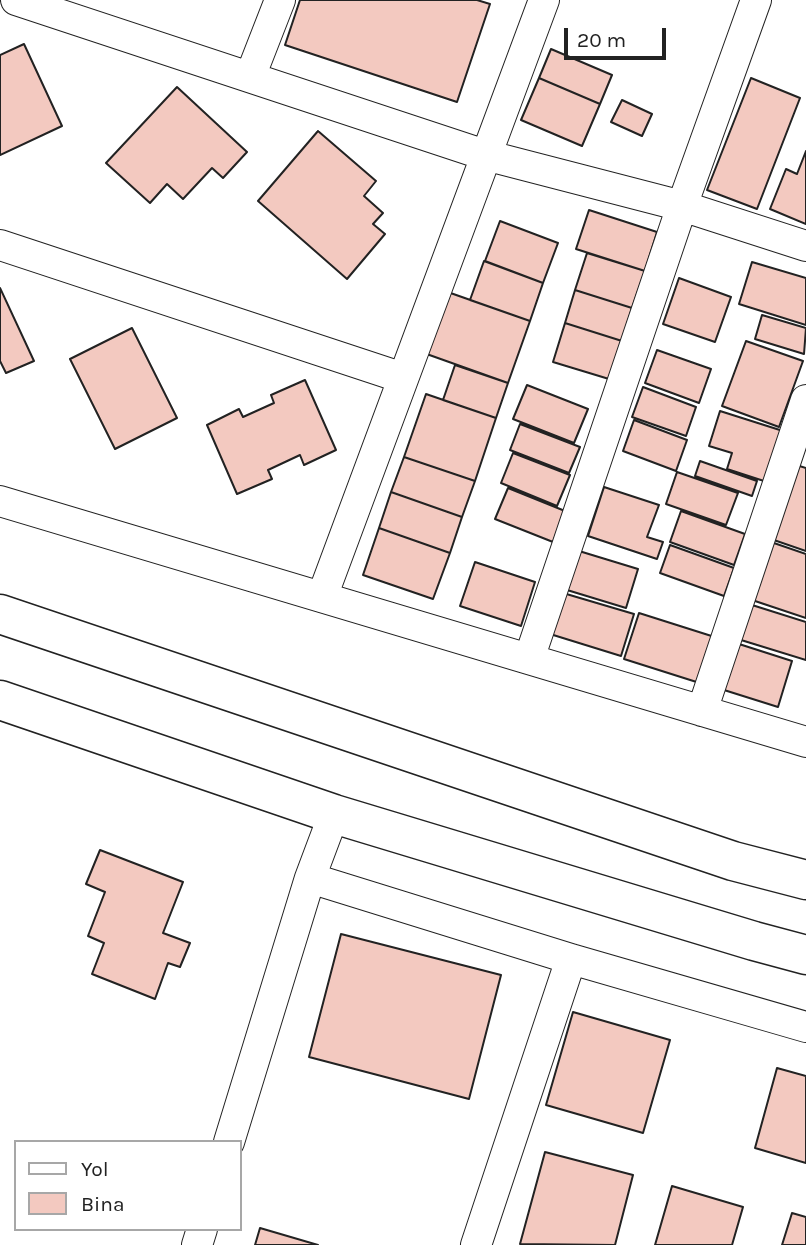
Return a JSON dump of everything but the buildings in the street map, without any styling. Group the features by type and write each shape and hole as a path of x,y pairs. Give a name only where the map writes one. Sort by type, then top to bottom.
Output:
{"highway":[{"path":"0,614 733,861 806,880"},
{"path":"0,700 334,814 806,955"}],"street":[{"path":"250,77 280,0"},
{"path":"322,597 544,0"},
{"path":"529,659 681,206 757,0"},
{"path":"27,2 485,155 681,206 806,246"},
{"path":"0,245 403,378"},
{"path":"702,711 806,400"},
{"path":"0,501 806,742"},
{"path":"230,1140 310,878 334,814"},
{"path":"310,878 571,959 806,1027"},
{"path":"476,1245 571,959"}]}
